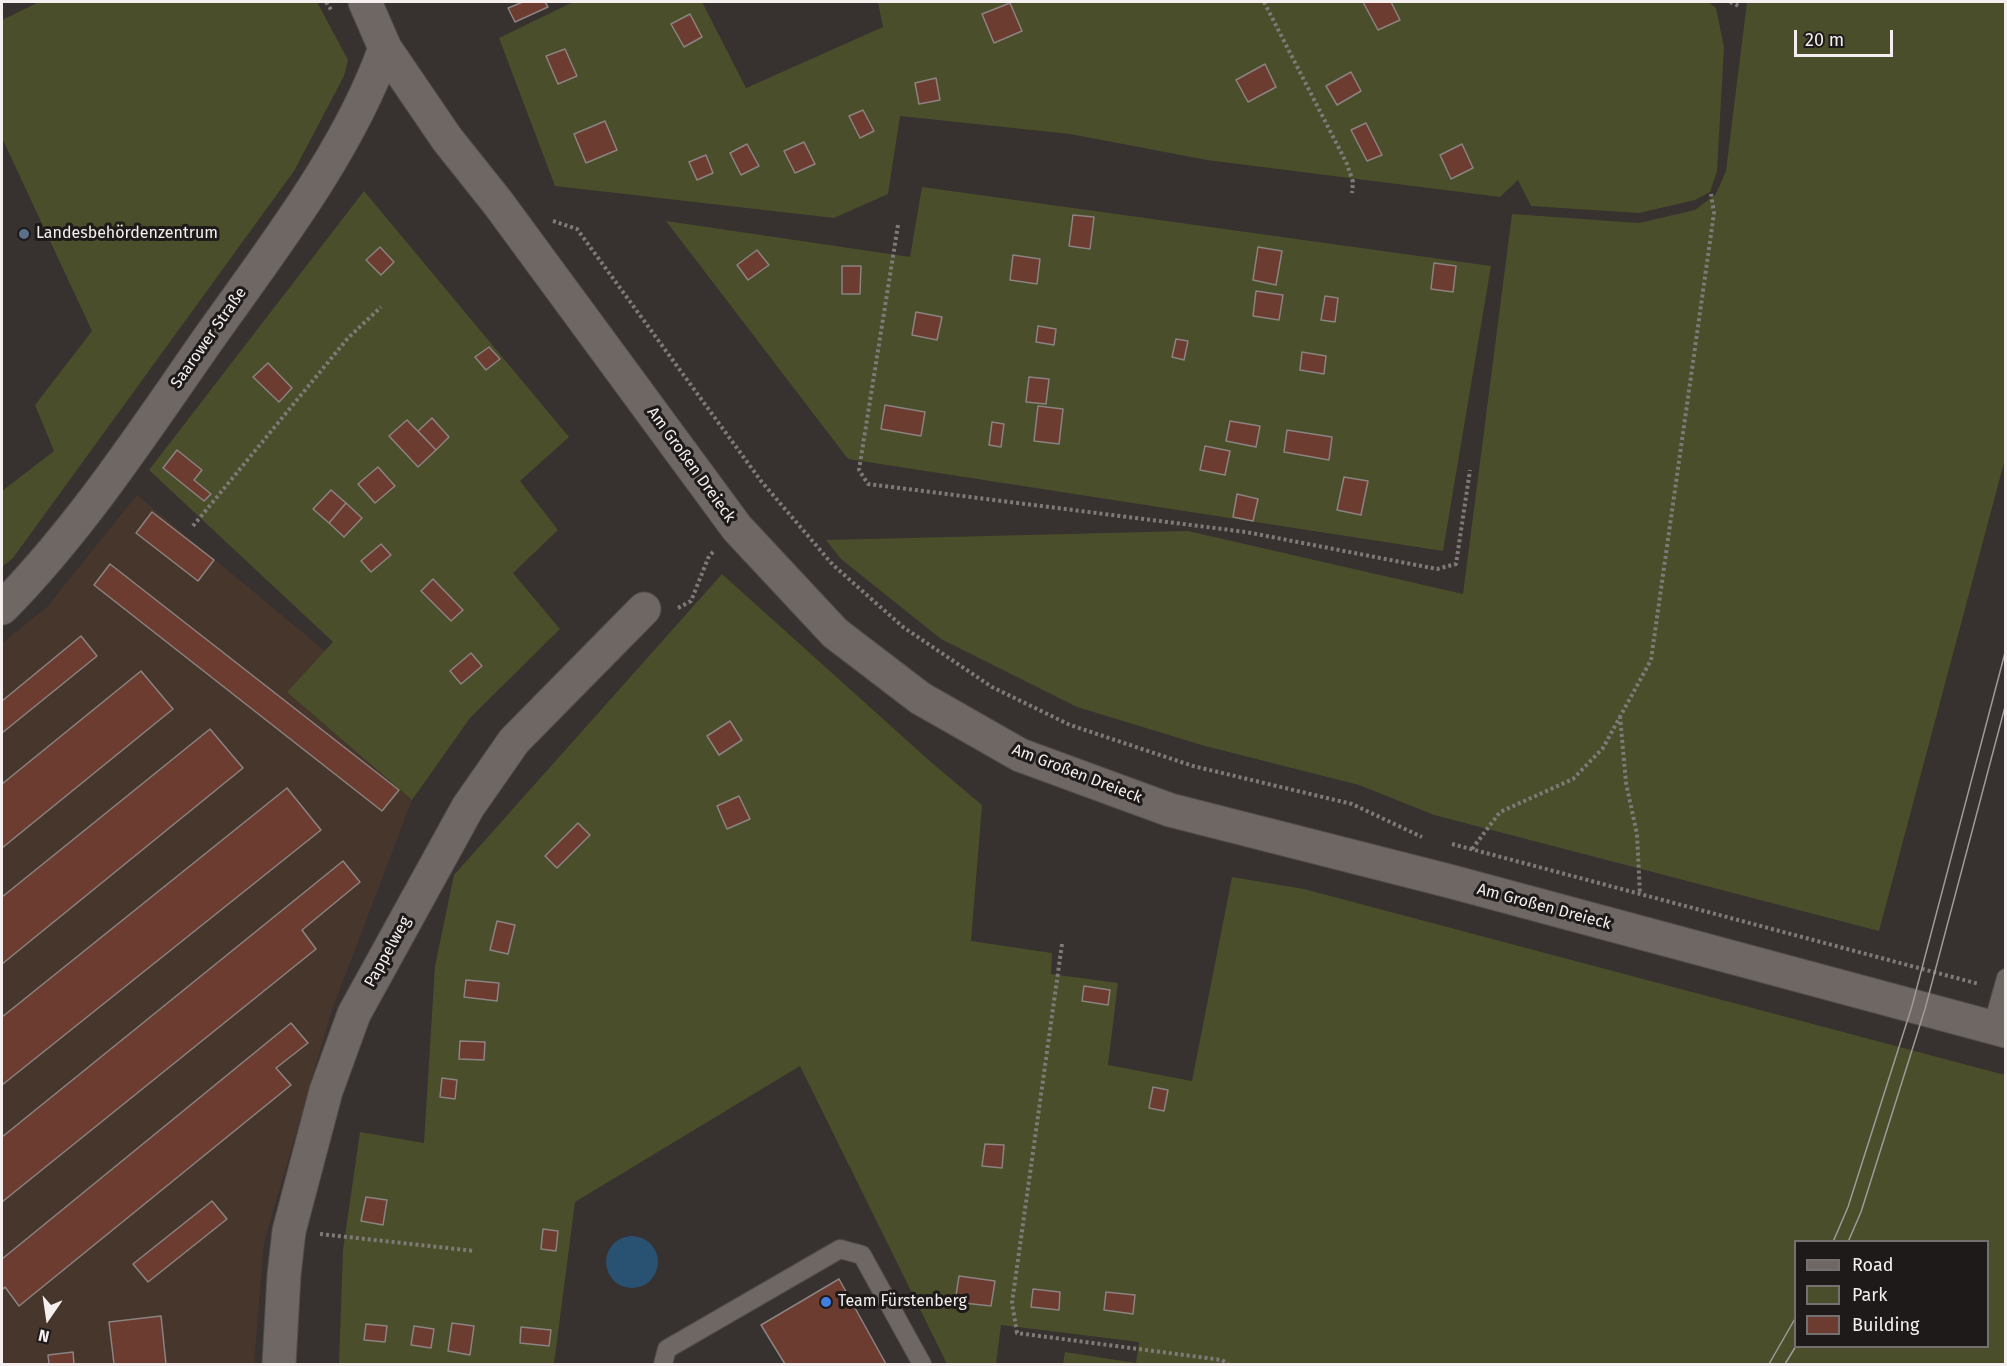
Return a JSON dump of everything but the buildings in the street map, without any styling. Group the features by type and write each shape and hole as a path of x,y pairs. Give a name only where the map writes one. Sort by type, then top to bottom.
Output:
{"street":[{"name":"Am Großen Dreieck","path":"365,2 385,48 447,139 505,213 737,528 836,633 920,698 1020,754 1170,810 1449,881 1999,1030"},
{"name":"Saarower Straße","path":"2,608 33,576 119,466 307,200 350,126 385,48"},
{"name":"Pappelweg","path":"279,1365 289,1231 326,1091 354,1014 468,807 514,741 644,609"}],"lane":[{"path":"1999,1030 2004,984"},
{"path":"663,1365 668,1349 840,1250 862,1255 922,1365"}],"path":[{"path":"1264,2 1347,164 1353,182 1352,193"},
{"path":"1730,2 1739,6"},
{"path":"1449,881 1500,812 1573,779 1603,748 1651,660 1714,213 1711,195"},
{"path":"551,220 577,229 761,481 833,565 903,627 992,687 1070,725 1193,766 1352,804 1430,839"},
{"path":"898,225 859,470 868,484 1246,532 1437,569 1456,564 1470,470"},
{"path":"193,526 348,338 381,307"},
{"path":"644,609 665,615 692,601 709,556 737,528"},
{"path":"1620,716 1626,783 1637,834 1640,894"},
{"path":"1451,844 1640,894 2004,984"},
{"path":"1062,944 1012,1303 1017,1333 1222,1360 1228,1365"},
{"path":"289,1231 475,1251"}],"shaded area":[{"path":"137,495 325,651 287,692 412,800 332,1010 264,1243 254,1364 2,1364 2,643 46,608"}],"green space":[{"path":"39,2 317,2 348,60 344,76 294,171 13,558 2,567 2,491 54,451 35,405 92,331 2,138 2,20"},
{"path":"573,2 702,2 746,88 883,27 878,2 1708,2 1716,8 1724,47 1717,171 1710,192 1695,200 1639,213 1531,206 1518,180 1500,197 1207,160 1070,134 900,116 888,194 834,218 555,186 499,38"},
{"path":"1747,2 2005,2 2005,459 1879,931 1434,815 1359,785 1205,746 1077,707 941,639 841,559 826,540 1188,531 1463,594 1512,214 1639,223 1695,210 1716,194 1726,171"},
{"path":"922,187 1491,266 1443,551 848,459 666,221 910,257"},
{"path":"364,191 569,437 520,481 558,530 513,573 560,629 470,718 412,800 287,692 333,642 149,470"},
{"path":"722,574 932,763 982,805 971,941 1052,953 1051,974 1118,983 1108,1065 1192,1081 1232,877 1304,889 2005,1075 2005,1364 1063,1364 1065,1352 1136,1363 1139,1342 1001,1325 996,1364 947,1364 800,1066 575,1202 554,1364 339,1364 343,1250 360,1132 424,1143 435,966 454,875"}],"water":[{"path":"627,1236 637,1236 646,1240 654,1248 658,1262 654,1276 646,1284 637,1288 627,1288 618,1284 610,1276 606,1267 606,1257 610,1248 618,1240"}],"tram line":[{"path":"1834,1240 1848,1207 1912,1006 2006,649"},
{"path":"1849,1240 1861,1212 1925,1009 2006,703"},
{"path":"1769,1364 1794,1320"},
{"path":"1785,1364 1795,1348"}],"place":[{"name":"Landesbehördenzentrum","path":"24,234"},
{"name":"Team Fürstenberg","path":"826,1302"}]}
